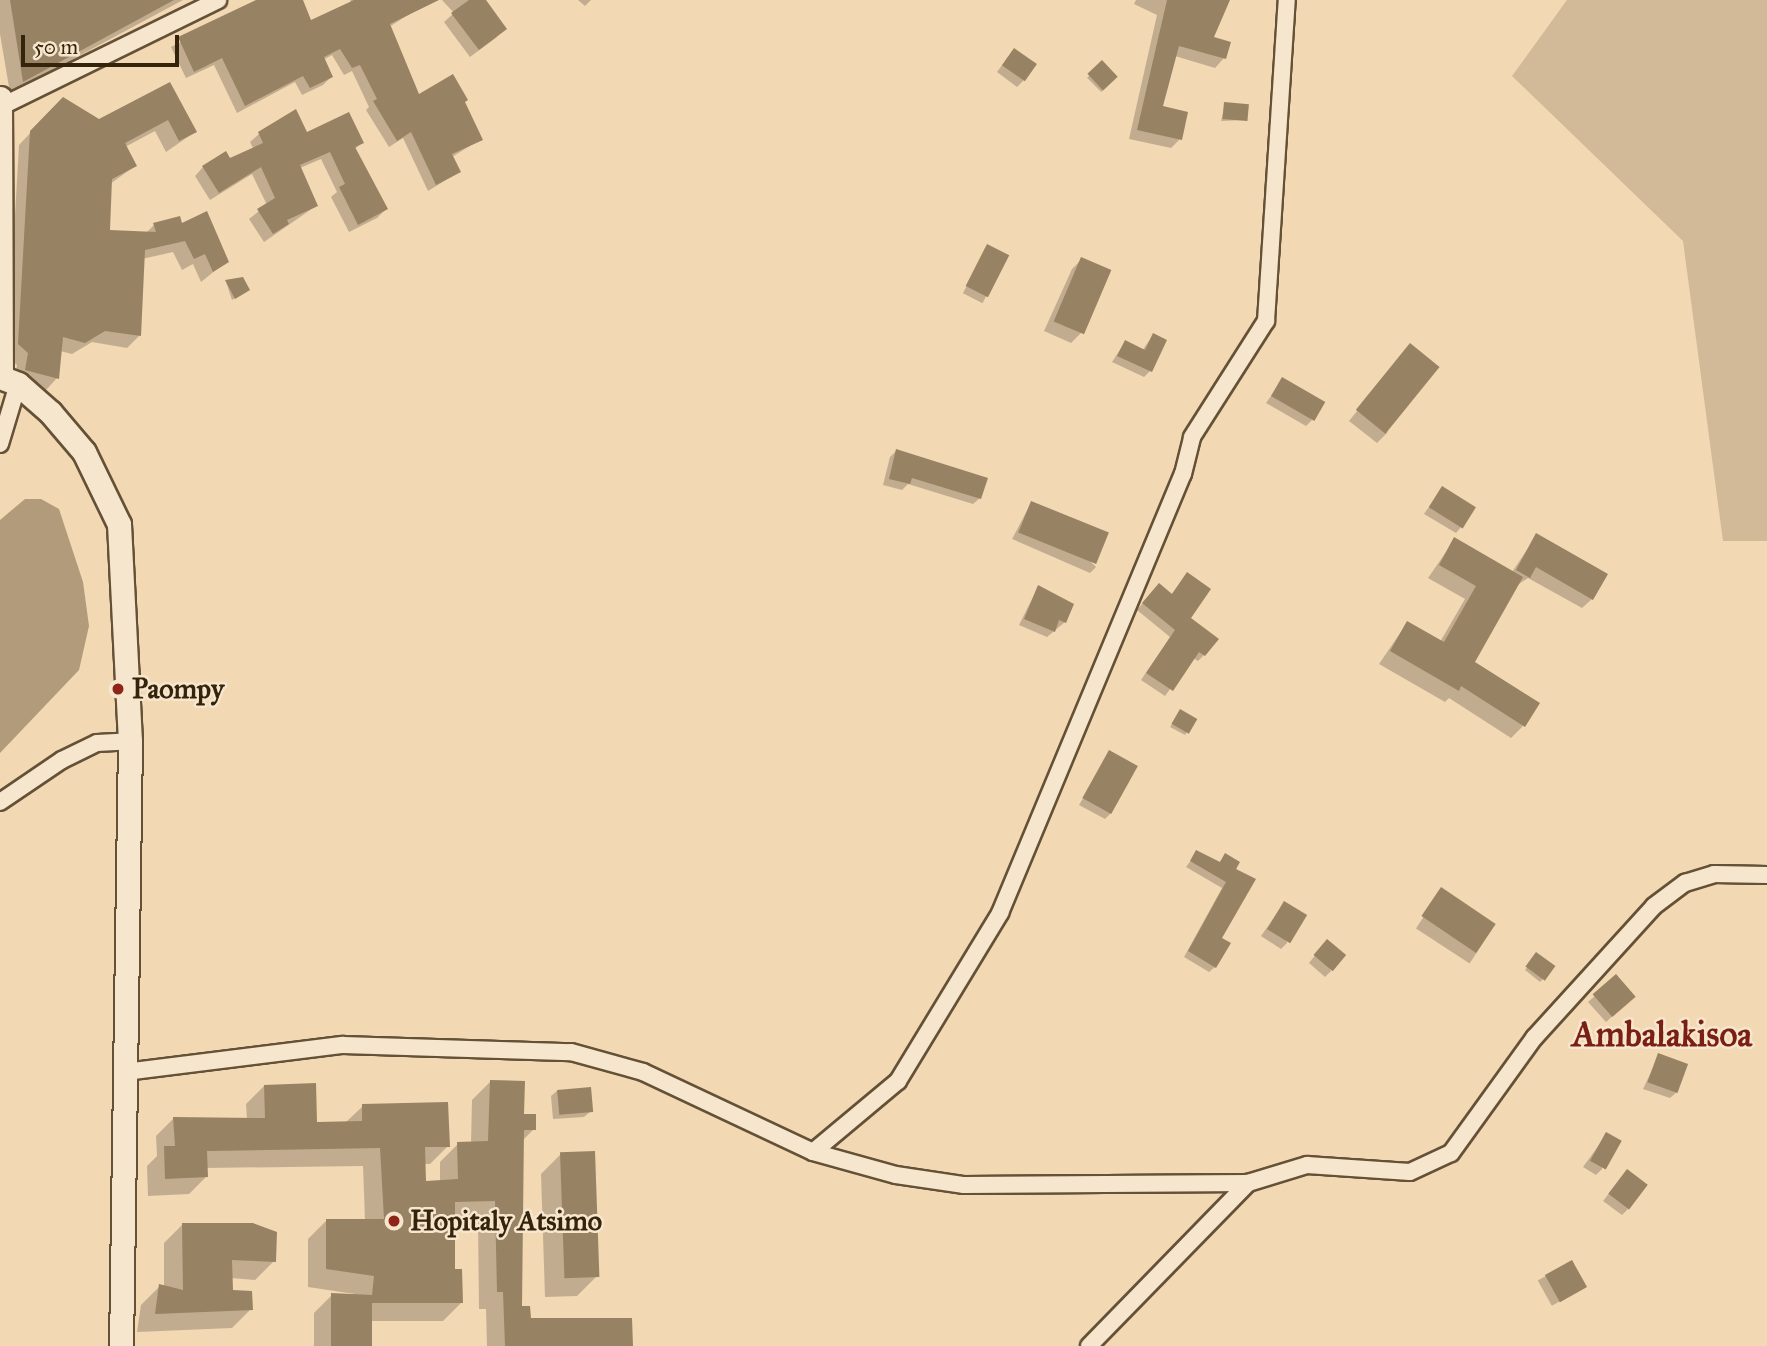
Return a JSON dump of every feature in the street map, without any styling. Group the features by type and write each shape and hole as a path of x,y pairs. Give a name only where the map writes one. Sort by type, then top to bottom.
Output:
{"street":[{"path":"0,444 6,379 0,104 218,0"},
{"path":"813,1153 898,1081 999,913 1173,499 1192,437 1266,321 1287,0"},
{"path":"6,379 50,412 84,452 119,524 130,741 121,1346"},
{"path":"0,802 85,749 130,741"},
{"path":"125,1072 343,1045 571,1052 643,1072 813,1153 896,1175 964,1185 1248,1183 1307,1165 1410,1172 1451,1153 1534,1038 1654,906 1685,883 1714,874 1767,875"},
{"path":"1089,1346 1248,1183"}],"shaded area":[{"path":"1567,0 1767,0 1767,541 1723,541 1683,241 1512,76"},
{"path":"25,499 41,499 59,509 83,582 89,626 79,670 0,753 0,520"}],"building":[{"path":"10,0 174,0 23,82"},
{"path":"256,0 303,0 311,20 354,0 439,0 390,24 419,94 453,74 468,100 465,102 483,140 452,154 461,172 436,185 411,132 397,141 373,101 377,99 360,65 352,68 340,49 324,57 333,77 310,88 303,76 245,106 222,58 194,72 178,37"},
{"path":"469,0 486,0 507,29 479,50 451,13"},
{"path":"1167,0 1230,0 1214,37 1231,42 1226,59 1179,46 1163,106 1188,112 1182,140 1137,130"},
{"path":"1014,48 1037,64 1025,81 1002,65"},
{"path":"1102,60 1118,77 1103,90 1087,74"},
{"path":"170,82 197,132 179,141 168,120 125,143 137,166 112,179 110,230 156,232 153,223 180,216 182,223 207,211 229,262 213,272 205,254 194,259 185,241 145,250 141,336 105,331 85,343 63,337 59,379 25,370 28,353 18,344 30,131 63,97 99,119"},
{"path":"1224,102 1249,104 1247,121 1223,119"},
{"path":"296,109 307,132 349,112 364,143 355,147 388,209 358,225 339,187 345,184 330,152 300,165 318,206 287,220 289,224 273,234 257,209 275,198 261,167 219,193 202,166 226,151 230,158 263,143 258,132"},
{"path":"987,244 1009,255 988,297 966,286"},
{"path":"1081,257 1111,270 1084,334 1054,321"},
{"path":"243,277 250,290 235,299 225,280"},
{"path":"1153,333 1167,340 1152,372 1117,356 1125,340 1145,350"},
{"path":"1410,343 1440,367 1385,434 1356,410"},
{"path":"1282,377 1325,402 1314,421 1271,396"},
{"path":"896,449 988,478 981,499 912,478 910,484 889,479"},
{"path":"1442,486 1476,507 1463,528 1429,507"},
{"path":"1031,501 1109,532 1096,564 1018,533"},
{"path":"1536,533 1608,574 1593,600 1536,567 1530,578 1516,570"},
{"path":"1454,537 1523,577 1475,662 1540,703 1525,727 1461,686 1459,691 1390,651 1407,621 1444,642 1476,586 1439,565"},
{"path":"1187,572 1211,589 1191,618 1219,639 1205,656 1199,652 1173,691 1146,673 1175,630 1142,603 1159,583 1172,594"},
{"path":"1038,585 1074,604 1066,623 1059,620 1055,632 1024,619"},
{"path":"1180,709 1197,719 1189,734 1172,724"},
{"path":"1109,750 1138,766 1111,814 1082,798"},
{"path":"1196,850 1220,862 1225,853 1240,862 1236,869 1256,879 1222,938 1231,943 1216,968 1188,951 1226,882 1190,861"},
{"path":"1441,887 1496,924 1476,953 1421,916"},
{"path":"1284,901 1307,915 1290,943 1267,929"},
{"path":"1327,939 1346,955 1333,971 1314,955"},
{"path":"1536,952 1555,966 1545,981 1525,967"},
{"path":"1616,974 1636,997 1612,1017 1593,994"},
{"path":"1658,1053 1688,1064 1677,1093 1647,1082"},
{"path":"490,1080 525,1081 524,1114 536,1114 536,1130 524,1130 522,1306 530,1306 531,1318 632,1318 633,1346 505,1346 503,1292 497,1292 495,1201 455,1202 455,1269 462,1269 463,1303 372,1303 372,1346 331,1346 331,1293 372,1295 374,1276 326,1269 326,1219 384,1219 380,1148 207,1151 208,1177 165,1179 164,1146 175,1146 173,1117 265,1118 264,1085 316,1083 317,1122 362,1121 362,1104 448,1102 450,1147 425,1147 426,1181 458,1179 457,1142 488,1141"},
{"path":"591,1087 593,1112 559,1115 557,1090"},
{"path":"1606,1132 1622,1141 1606,1170 1590,1161"},
{"path":"595,1151 599,1277 564,1278 560,1152"},
{"path":"1627,1169 1648,1185 1629,1209 1608,1194"},
{"path":"182,1223 253,1223 277,1232 276,1262 232,1260 233,1290 252,1291 253,1310 155,1314 159,1284 183,1290"},
{"path":"1572,1260 1587,1287 1560,1302 1545,1275"}],"place":[{"name":"Paompy","path":"118,689"},
{"name":"Hopitaly Atsimo","path":"394,1221"}],"district":[{"name":"Ambalakisoa","path":"1662,1035"}]}
